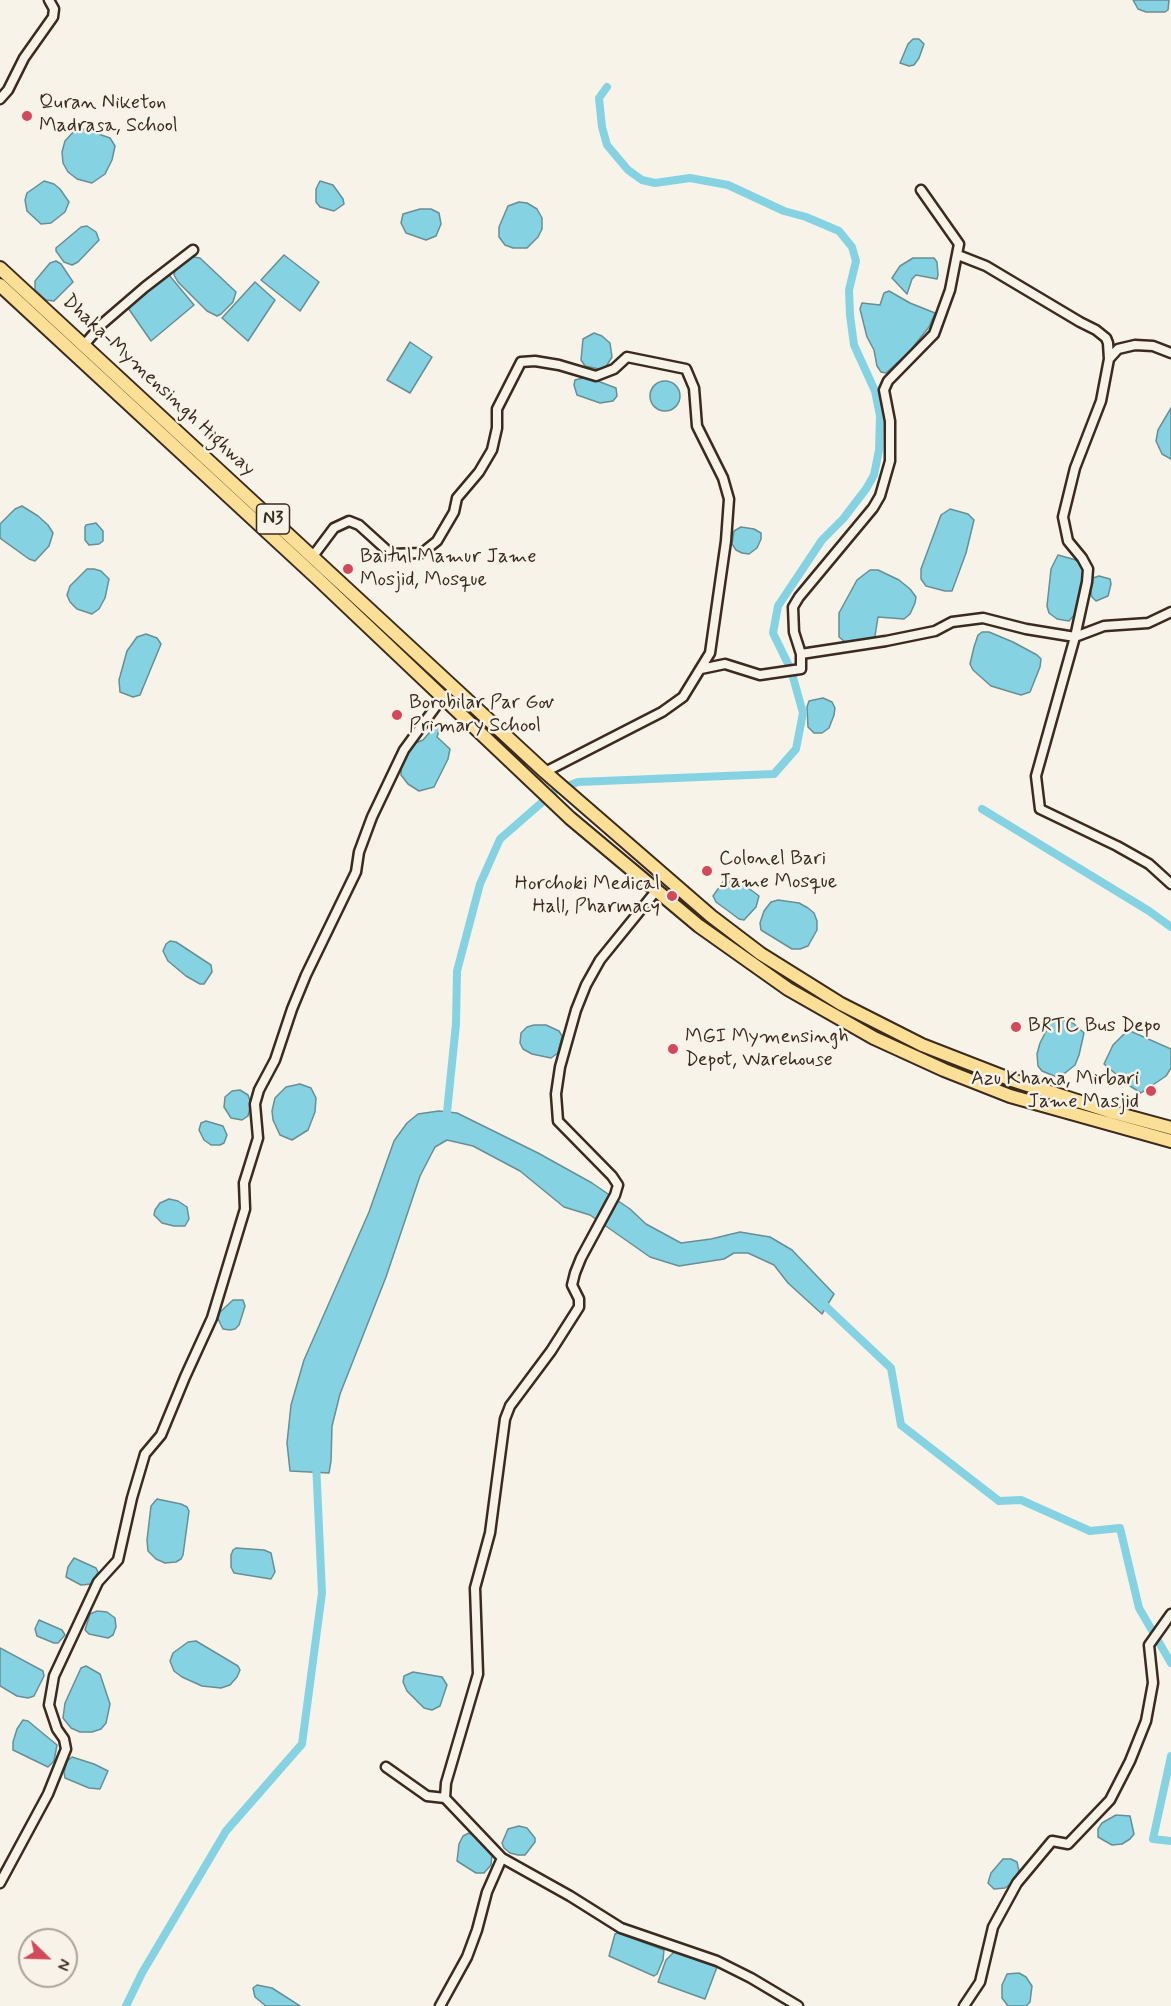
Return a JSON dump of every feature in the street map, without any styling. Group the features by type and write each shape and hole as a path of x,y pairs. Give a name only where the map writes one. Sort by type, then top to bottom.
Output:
{"highway":[{"name":"Dhaka-Mymensingh Highway","path":"0,268 544,772 711,916 753,948 841,1004 922,1045 1012,1080 1171,1128"},
{"name":"N3","path":"0,285 318,579 442,698 484,734 570,818 699,926 788,988 874,1038 944,1070 1010,1096 1171,1142"}],"street":[{"path":"0,99 8,90 24,58 53,17 54,9 49,0"},
{"path":"701,669 725,664 760,675 801,669 801,654 794,632 793,608 799,597 873,508 880,496 890,461 890,421 884,390 888,381 934,334 950,290 959,244 921,190"},
{"path":"84,345 119,309 193,250"},
{"path":"958,255 986,266 1106,338 1109,359 1101,401 1075,468 1063,517 1068,542 1088,568 1088,582 1036,776 1040,809 1149,864 1171,884"},
{"path":"1109,359 1118,349 1135,345 1153,346 1171,353"},
{"path":"313,556 334,528 349,520 359,525 390,554 422,553 437,541 454,512 457,498 479,472 492,450 497,428 497,410 521,362 535,361 559,365 596,376 614,369 627,357 686,369 694,388 696,426 723,478 729,499 726,541 710,653 683,697 662,712 544,772"},
{"path":"801,654 896,639 935,631 952,622 983,618 1075,637 1104,626 1148,623 1171,612"},
{"path":"0,1883 48,1794 66,1749 49,1705 54,1676 98,1582 118,1560 132,1498 145,1455 161,1435 212,1318 245,1209 244,1183 258,1138 255,1104 259,1089 275,1060 306,975 356,872 359,852 372,817 404,750 442,698"},
{"path":"445,1798 446,1784 478,1674 475,1588 490,1533 505,1419 510,1406 552,1351 579,1307 579,1299 572,1285 575,1273 618,1185 558,1121 556,1094 560,1067 586,985 600,960 656,891"},
{"path":"964,2006 980,1982 993,1927 1017,1883 1052,1841 1068,1844 1110,1800 1130,1761 1146,1721 1154,1683 1149,1644 1171,1614"},
{"path":"386,1767 428,1796 445,1798 502,1858 621,1928 717,1961 752,1978 798,2006"},
{"path":"440,2006 467,1957 487,1892 502,1858"}],"water":[{"path":"1133,0 1169,0 1168,10 1146,12 1138,9"},
{"path":"913,39 919,39 924,44 919,58 914,65 900,63 908,44"},
{"path":"84,129 110,138 115,146 112,160 105,174 92,183 77,179 68,172 63,163 62,152 65,141 75,130"},
{"path":"44,181 60,189 69,202 65,212 51,223 41,224 27,211 25,200 27,193"},
{"path":"320,181 333,185 344,204 334,211 320,207 316,202 316,189"},
{"path":"519,202 527,203 537,209 542,218 542,229 538,237 527,248 513,248 505,245 499,237 499,227 508,206"},
{"path":"420,209 431,209 439,213 441,224 436,236 426,240 406,233 401,223 403,214"},
{"path":"87,226 96,232 99,240 78,262 72,265 64,262 56,248 81,227"},
{"path":"284,255 319,282 300,311 261,280"},
{"path":"193,257 200,258 236,292 233,302 217,316 207,311 174,275 176,267 184,260"},
{"path":"913,258 934,258 937,262 938,275 937,279 916,275 912,279 907,294 892,278 900,266"},
{"path":"56,261 61,264 73,282 54,301 46,300 35,290 35,281 50,263"},
{"path":"169,275 194,305 151,341 126,305"},
{"path":"255,282 275,300 248,341 222,318"},
{"path":"889,291 935,313 929,327 909,352 886,373 881,372 877,366 860,309 862,303 880,305 884,293"},
{"path":"594,333 610,343 612,357 604,370 585,366 581,360 583,339"},
{"path":"410,342 432,357 410,393 387,380"},
{"path":"587,377 616,388 617,396 613,401 600,403 577,395 575,380"},
{"path":"665,381 671,382 679,390 679,402 671,410 665,411 659,410 651,402 650,396 651,390 659,382"},
{"path":"1171,408 1171,459 1162,454 1156,441 1158,430"},
{"path":"22,506 38,516 53,533 49,546 35,561 0,538 0,524 15,509"},
{"path":"950,509 968,514 974,520 966,553 952,591 945,591 926,586 921,579 921,569 941,515"},
{"path":"96,523 103,531 103,541 89,545 85,540 85,527"},
{"path":"741,527 754,529 761,533 757,548 749,554 736,550 732,544 734,531"},
{"path":"1058,555 1076,560 1081,564 1084,572 1075,614 1069,621 1057,619 1049,613 1047,606 1051,569"},
{"path":"87,569 101,571 109,579 105,598 99,609 92,614 77,609 67,595 70,586"},
{"path":"870,570 878,570 899,580 916,597 915,603 910,614 904,619 878,617 875,636 872,640 845,642 839,637 839,613 857,580"},
{"path":"1099,576 1110,579 1111,584 1108,596 1096,601 1092,597 1089,586 1093,578"},
{"path":"982,632 989,632 1013,642 1041,659 1030,692 1021,695 991,686 973,670 970,664 974,647 978,635"},
{"path":"146,634 157,638 161,644 140,695 133,697 120,692 119,680 127,651 137,637"},
{"path":"823,698 832,702 835,708 834,715 829,728 822,733 814,733 808,727 807,707 809,701"},
{"path":"437,724 440,727 437,737 450,749 448,759 434,787 419,791 408,784 401,775 401,766 413,744 423,740"},
{"path":"725,879 739,881 759,896 756,907 744,920 739,919 716,902 713,896"},
{"path":"778,900 799,903 814,913 817,930 808,946 792,949 761,930 760,923 764,911 771,902"},
{"path":"170,941 176,942 211,965 212,972 204,984 186,976 168,961 163,951"},
{"path":"1062,1019 1073,1023 1084,1033 1075,1065 1057,1077 1042,1071 1038,1066 1037,1054 1051,1022"},
{"path":"546,1025 559,1031 562,1036 558,1053 551,1058 532,1054 523,1049 520,1043 521,1033 527,1027"},
{"path":"1128,1030 1171,1049 1171,1068 1166,1076 1141,1093 1104,1064 1113,1045"},
{"path":"300,1084 311,1088 316,1098 315,1112 308,1130 292,1140 280,1135 273,1120 272,1111 275,1098 286,1087"},
{"path":"240,1090 248,1095 251,1104 248,1116 242,1120 231,1118 224,1107 225,1097 232,1091"},
{"path":"439,1111 457,1113 538,1153 592,1183 630,1209 646,1224 681,1243 740,1232 770,1237 792,1250 834,1294 822,1314 788,1283 774,1265 748,1253 734,1253 724,1259 679,1266 650,1257 590,1215 564,1207 520,1171 473,1146 447,1140 435,1147 420,1176 386,1277 340,1394 332,1426 329,1473 290,1471 287,1443 291,1405 304,1360 369,1212 394,1141 407,1123 418,1114"},
{"path":"206,1121 223,1126 227,1135 224,1143 211,1145 204,1140 199,1130 201,1123"},
{"path":"169,1199 178,1201 187,1207 189,1219 185,1226 162,1223 154,1215 160,1203"},
{"path":"233,1300 243,1300 245,1306 239,1325 235,1329 223,1329 218,1319 219,1313"},
{"path":"157,1499 181,1504 189,1511 183,1555 176,1562 165,1563 156,1559 148,1551 151,1506"},
{"path":"236,1548 264,1550 271,1553 275,1572 271,1579 234,1573 231,1567 231,1555"},
{"path":"74,1558 96,1568 98,1572 92,1584 81,1585 66,1577 68,1567"},
{"path":"97,1611 107,1612 115,1618 116,1627 113,1635 108,1638 89,1634 85,1630 90,1614"},
{"path":"39,1620 62,1630 65,1635 58,1643 37,1636 35,1629"},
{"path":"196,1641 238,1666 240,1670 230,1685 221,1688 202,1686 174,1671 170,1661 173,1653 188,1642"},
{"path":"0,1648 43,1671 44,1676 34,1696 28,1698 17,1696 0,1686"},
{"path":"86,1666 100,1674 110,1704 106,1723 101,1729 80,1732 71,1728 63,1718 65,1703 81,1668"},
{"path":"413,1672 442,1677 447,1685 440,1706 432,1710 424,1708 407,1691 403,1682 404,1676"},
{"path":"23,1720 28,1721 57,1745 54,1761 48,1767 13,1750 17,1729"},
{"path":"72,1757 108,1771 100,1789 89,1788 65,1778 67,1761"},
{"path":"1116,1815 1130,1816 1134,1834 1122,1844 1112,1845 1098,1837 1098,1829 1102,1823"},
{"path":"519,1826 527,1828 535,1838 535,1842 525,1855 510,1853 502,1843 508,1829"},
{"path":"469,1833 481,1840 492,1854 491,1865 484,1873 476,1873 457,1861 459,1844 463,1836"},
{"path":"1003,1859 1017,1862 1019,1871 1013,1882 1005,1888 994,1889 988,1883 991,1873"},
{"path":"618,1933 664,1950 663,1960 657,1974 654,1976 609,1956 615,1934"},
{"path":"674,1952 717,1967 705,1999 658,1982 666,1960"},
{"path":"1019,1973 1026,1977 1032,1986 1030,2002 1026,2006 1008,2006 1002,1998 1002,1985 1007,1974"},
{"path":"257,1985 272,1988 300,2006 266,2006 255,1997 253,1988"}],"waterway":[{"path":"446,1122 456,1024 457,971 480,884 500,839 555,791 578,782 774,774 796,749 803,713 791,670 773,633 778,606 822,540 843,519 866,489 874,475 879,450 880,416 875,391 854,345 850,315 849,290 856,261 852,247 839,231 806,217 784,211 728,185 690,178 655,183 642,180 628,170 607,145 602,127 599,98 607,87"},
{"path":"982,809 1149,911 1171,927"},
{"path":"819,1300 891,1368 901,1425 999,1501 1021,1500 1090,1531 1120,1528 1139,1608 1171,1663"},
{"path":"126,2006 142,1973 226,1831 302,1744 322,1593 316,1462"},
{"path":"1171,1756 1153,1839 1171,1841"}],"place":[{"name":"Quran Niketon Madrasa, School","path":"27,116"},
{"name":"Baitul Mamur Jame Mosjid, Mosque","path":"348,569"},
{"name":"Borobilar Par Gov Primary School","path":"397,715"},
{"name":"Colonel Bari Jame Mosque","path":"707,871"},
{"name":"Horchoki Medical Hall, Pharmacy","path":"672,896"},
{"name":"BRTC Bus Depo","path":"1016,1027"},
{"name":"MGI Mymensingh Depot, Warehouse","path":"673,1049"},
{"name":"Azu Khana, Mirbari Jame Masjid","path":"1151,1091"}]}
